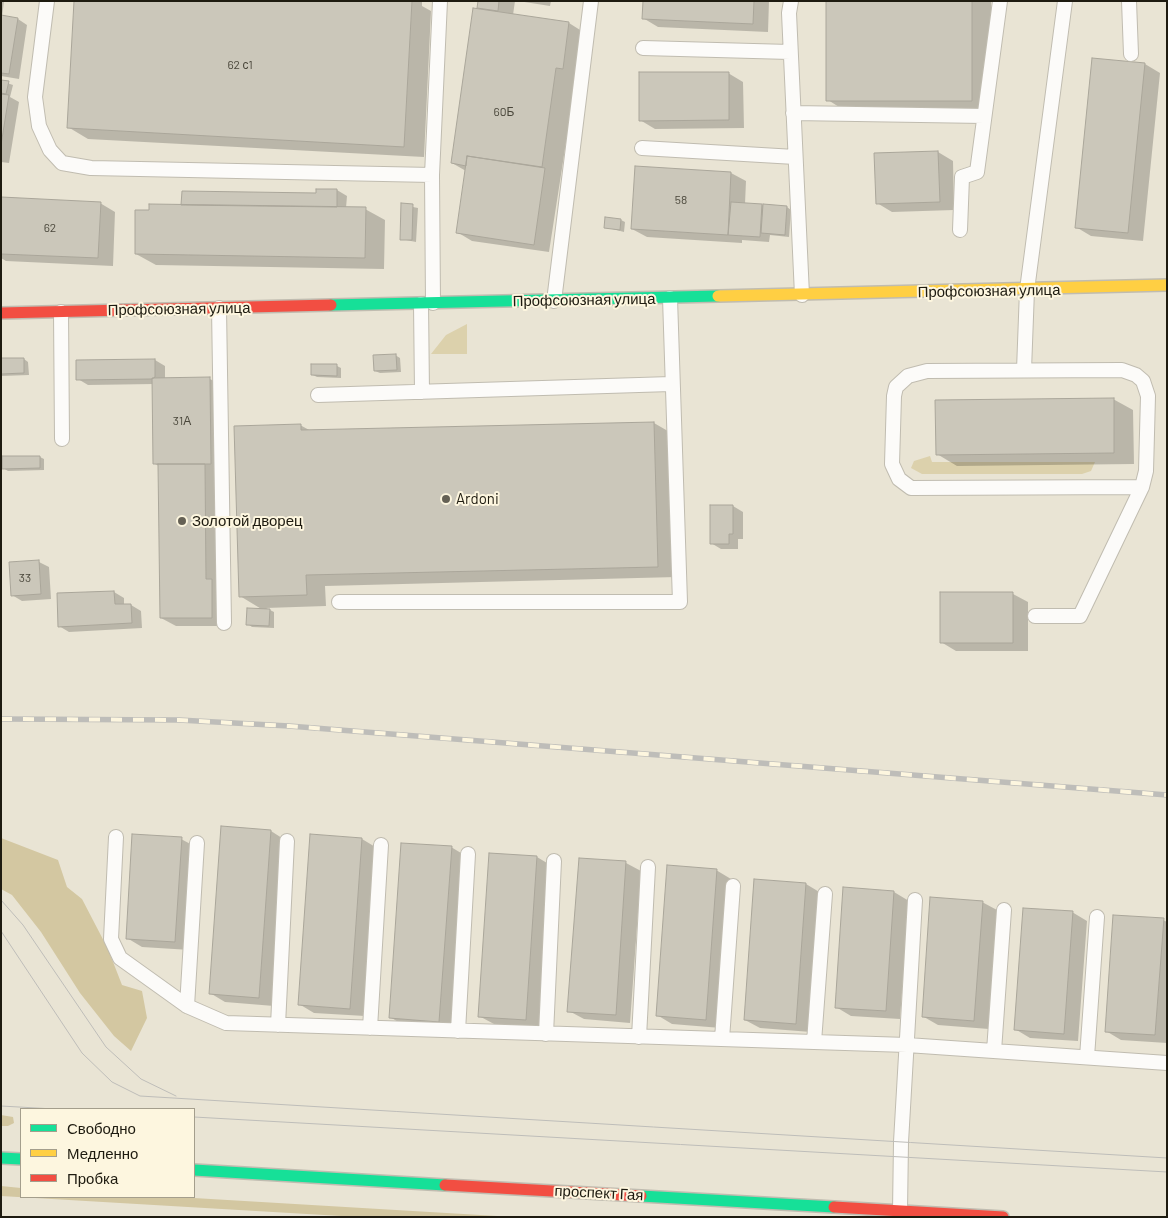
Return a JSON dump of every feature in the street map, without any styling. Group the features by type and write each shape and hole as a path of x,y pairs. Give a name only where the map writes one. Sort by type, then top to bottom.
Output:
{"street":[{"name":"Профсоюзная улица","path":"1,313 1027,290 1167,285"},
{"path":"1,1158 20,1160"},
{"name":"проспект Гая","path":"195,1170 1003,1217"}],"lane":[{"path":"47,1 35,97 39,126 50,150 62,163 91,168 432,175"},
{"path":"422,392 440,1"},
{"path":"554,301 591,1"},
{"path":"791,1 789,13 790,52 802,295"},
{"path":"960,230 962,177 977,172 1000,1"},
{"path":"1024,370 1027,290 1065,1"},
{"path":"1128,1 1131,54"},
{"path":"643,48 790,52"},
{"path":"793,113 984,116"},
{"path":"642,148 796,157"},
{"path":"339,602 680,602 671,384 670,298"},
{"path":"219,308 224,623"},
{"path":"61,312 62,438"},
{"path":"1035,616 1080,616 1142,487 1146,471 1148,396 1143,381 1136,375 1122,370 1024,370 927,371 916,373 901,381 896,388 894,396 892,464 899,479 911,488 1142,487"},
{"path":"318,395 671,384"},
{"path":"116,837 111,939 120,958 187,1006 226,1023 907,1045 1167,1063"},
{"path":"278,1025 287,841"},
{"path":"187,1006 197,843"},
{"path":"370,1028 381,845"},
{"path":"458,1031 468,854"},
{"path":"546,1034 554,862"},
{"path":"639,1036 648,867"},
{"path":"722,1039 733,886"},
{"path":"814,1042 825,894"},
{"path":"900,1211 915,900"},
{"path":"994,1051 1004,910"},
{"path":"1087,1057 1097,917"}],"shaded area":[{"path":"467,324 467,354 431,354 446,335"},
{"path":"930,456 932,462 1095,462 1091,471 1082,474 922,474 911,468 914,461"},
{"path":"1,838 58,860 67,887 82,899 108,949 122,985 142,991 147,1018 131,1051 114,1036 80,993 41,932 12,895 1,889"},
{"path":"1,1115 13,1117 14,1123 8,1126 1,1126"},
{"path":"1,1186 20,1188 20,1197 1,1196"},
{"path":"35,1198 194,1198 514,1217 358,1217"}],"building":[{"path":"74,1 412,1 404,147 67,128"},
{"path":"478,1 499,1 498,11 477,8"},
{"path":"643,1 754,1 753,24 642,19"},
{"path":"826,1 972,1 972,101 826,101"},
{"path":"473,8 569,22 563,69 556,68 542,167 467,156 466,166 451,163"},
{"path":"1,15 18,18 9,74 1,73"},
{"path":"1092,58 1145,63 1128,233 1075,228"},
{"path":"639,72 729,72 729,120 639,121"},
{"path":"1,80 9,81 6,94 1,93"},
{"path":"1,94 9,95 1,145"},
{"path":"938,151 940,202 876,204 874,153"},
{"path":"467,156 545,168 534,245 456,233"},
{"path":"635,166 731,172 728,235 631,229"},
{"path":"316,189 337,189 337,207 181,205 182,191 316,193"},
{"path":"1,197 101,202 98,258 1,254"},
{"path":"731,202 762,204 760,237 728,235"},
{"path":"401,203 413,204 412,240 400,240"},
{"path":"149,204 366,207 365,258 135,254 135,210 149,210"},
{"path":"763,204 787,206 785,235 761,233"},
{"path":"605,217 621,219 620,230 604,228"},
{"path":"396,354 397,370 374,371 373,355"},
{"path":"1,358 24,358 24,373 1,374"},
{"path":"155,359 155,377 152,379 76,380 76,360"},
{"path":"311,364 337,364 337,376 311,375"},
{"path":"210,377 211,464 153,464 152,378"},
{"path":"1114,398 1114,453 936,455 935,400"},
{"name":"Ardoni","path":"654,422 658,567 306,575 307,595 239,597 234,426 301,424 301,430"},
{"path":"2,456 40,456 40,468 2,469"},
{"name":"Золотой дворец","path":"158,464 205,464 206,579 212,579 212,618 160,618"},
{"path":"710,505 733,505 733,534 729,534 729,544 710,544"},
{"path":"39,560 41,594 11,596 9,562"},
{"path":"114,591 115,604 131,604 132,623 58,627 57,593"},
{"path":"940,592 1013,592 1013,643 940,643"},
{"path":"247,608 270,609 269,626 246,625"},
{"path":"221,826 271,830 259,998 209,994"},
{"path":"132,834 182,837 175,942 126,939"},
{"path":"310,834 362,838 350,1009 298,1005"},
{"path":"401,843 452,846 439,1022 389,1018"},
{"path":"489,853 537,856 526,1020 478,1017"},
{"path":"579,858 626,861 616,1015 567,1012"},
{"path":"667,865 717,869 706,1020 656,1016"},
{"path":"754,879 806,883 796,1024 744,1020"},
{"path":"843,887 894,891 886,1011 835,1008"},
{"path":"930,897 983,901 974,1021 922,1017"},
{"path":"1023,908 1073,911 1064,1034 1014,1030"},
{"path":"1113,915 1164,918 1155,1035 1105,1032"}],"tram line":[{"path":"1,900 23,925 106,1047 141,1079 176,1096"},
{"path":"1,931 82,1053 112,1082 140,1096 1167,1158"},
{"path":"1,1106 36,1108"},
{"path":"195,1117 1167,1172"}],"railway":[{"path":"1,719 179,720 289,726 1167,795"}],"traffic: fast":[{"path":"331,305 718,296"},
{"path":"1,1158 20,1159"},
{"path":"195,1170 445,1185"},
{"path":"641,1196 834,1207"}],"traffic: slow":[{"path":"718,296 1167,285"}],"traffic: jam":[{"path":"1,313 331,305"},
{"path":"445,1185 641,1196"},
{"path":"834,1207 1003,1217"}],"place":[{"name":"Ardoni","path":"446,499"},
{"name":"Золотой дворец","path":"182,521"}]}
